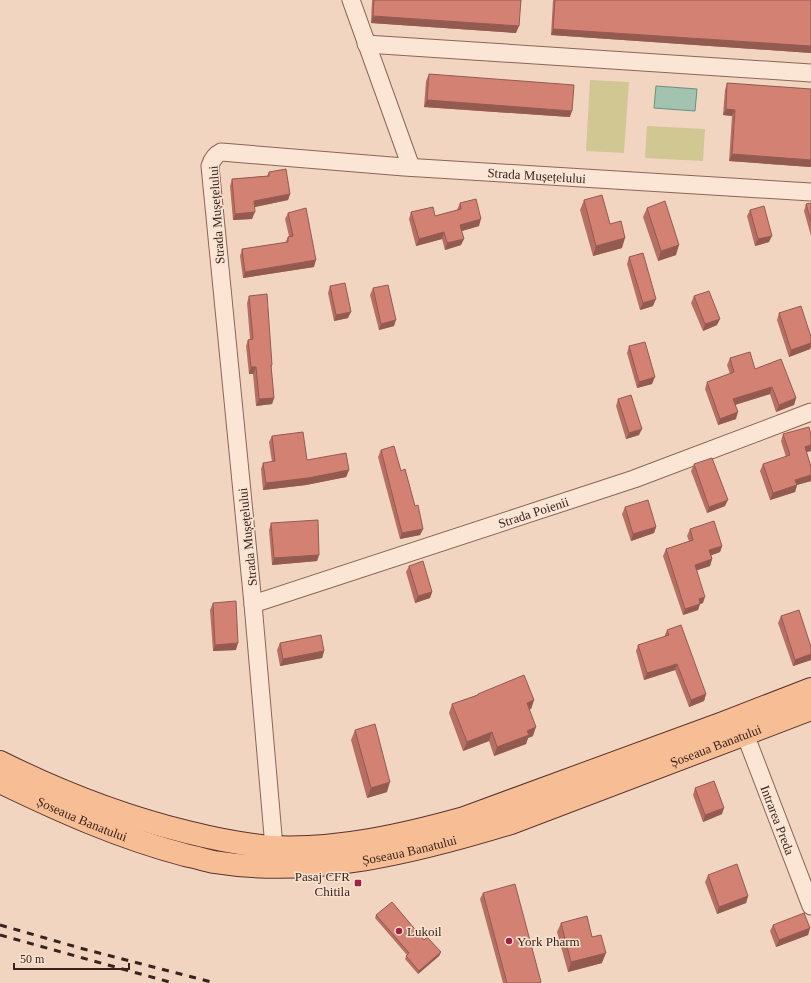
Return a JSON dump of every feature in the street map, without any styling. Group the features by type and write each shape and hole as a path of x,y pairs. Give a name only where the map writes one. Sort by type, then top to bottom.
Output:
{"main road":[{"name":"Șoseaua Banatului","path":"0,762 69,793 144,821 212,838 274,847 328,845 362,841 436,826 464,818 723,723 811,689"},
{"name":"Șoseaua Banatului","path":"0,782 86,822 167,850 219,863 288,867 360,860 406,852 511,823 811,709"}],"street":[{"path":"351,0 411,167"},
{"path":"366,44 811,73"},
{"name":"Strada Mușețelului","path":"274,847 253,604 210,166 212,161 221,152 411,167 811,192"},
{"name":"Strada Poienii","path":"253,604 634,479 811,412"},
{"name":"Intrarea Preda","path":"745,734 811,906"}],"shaded area":[{"path":"590,80 629,82 624,153 586,151"},
{"path":"656,86 697,89 695,111 654,108"},
{"path":"647,126 705,129 703,161 645,158"}],"building":[{"path":"374,0 521,0 519,26 373,16"},
{"path":"555,0 811,0 811,46 553,29"},
{"path":"429,74 574,85 572,111 427,100"},
{"path":"727,83 811,89 811,160 732,154 735,110 726,109"},
{"path":"286,169 290,194 254,201 255,212 235,214 232,179 269,176 269,172"},
{"path":"602,195 610,224 621,221 625,238 596,246 584,200"},
{"path":"476,199 481,219 460,225 464,239 447,243 444,232 419,239 411,212 433,207 435,216 461,209 460,203"},
{"path":"665,201 679,245 661,251 647,208"},
{"path":"811,203 811,221 806,204"},
{"path":"764,206 772,236 758,239 750,210"},
{"path":"306,208 316,260 245,272 242,249 288,242 288,237 293,236 288,213"},
{"path":"643,253 656,299 643,303 629,257"},
{"path":"345,283 351,312 336,315 330,286"},
{"path":"388,285 396,320 381,324 373,288"},
{"path":"709,291 720,319 705,324 694,296"},
{"path":"267,294 274,398 259,399 256,367 251,367 248,340 253,339 249,296"},
{"path":"801,306 811,337 811,343 791,350 779,313"},
{"path":"645,342 655,377 639,382 629,346"},
{"path":"750,352 755,369 781,359 796,398 779,405 772,387 733,399 738,412 720,419 707,382 734,372 730,358"},
{"path":"631,395 642,429 629,433 618,399"},
{"path":"809,427 811,445 805,447 811,467 811,475 795,480 797,485 773,493 763,464 790,455 783,434"},
{"path":"303,432 307,460 346,453 349,470 308,478 266,483 263,463 275,461 272,436"},
{"path":"394,446 401,471 405,469 415,506 418,505 423,529 402,533 381,450"},
{"path":"712,458 728,500 709,507 694,464"},
{"path":"648,500 656,527 633,534 625,507"},
{"path":"318,520 319,555 274,558 271,523"},
{"path":"714,521 722,546 709,550 712,559 695,565 705,597 699,599 700,604 685,609 666,549 693,540 690,529"},
{"path":"423,561 432,592 418,596 409,566"},
{"path":"236,601 238,643 215,645 213,603"},
{"path":"799,610 811,647 811,654 795,660 781,616"},
{"path":"681,625 706,694 691,700 677,664 647,673 638,645 669,635 667,630"},
{"path":"321,635 324,651 283,659 280,643"},
{"path":"524,675 534,700 527,703 536,727 527,731 529,735 497,747 492,732 467,742 452,704 478,695"},
{"path":"375,724 390,782 371,788 355,730"},
{"path":"714,781 724,808 705,815 695,788"},
{"path":"737,864 748,896 719,907 708,875"},
{"name":"York Pharm","path":"515,884 541,982 538,983 507,983 483,893"},
{"path":"392,902 424,940 427,937 441,952 419,971 406,956 409,953 376,915"},
{"path":"804,913 810,928 779,940 773,925"},
{"path":"587,916 592,937 601,935 606,953 571,962 561,923"}],"railway":[{"path":"0,925 80,948 215,983"},
{"path":"0,935 173,983"}],"place":[{"name":"Pasaj CFR Chitila","path":"358,883"},
{"name":"Lukoil","path":"399,931"},
{"name":"York Pharm","path":"509,941"}]}
